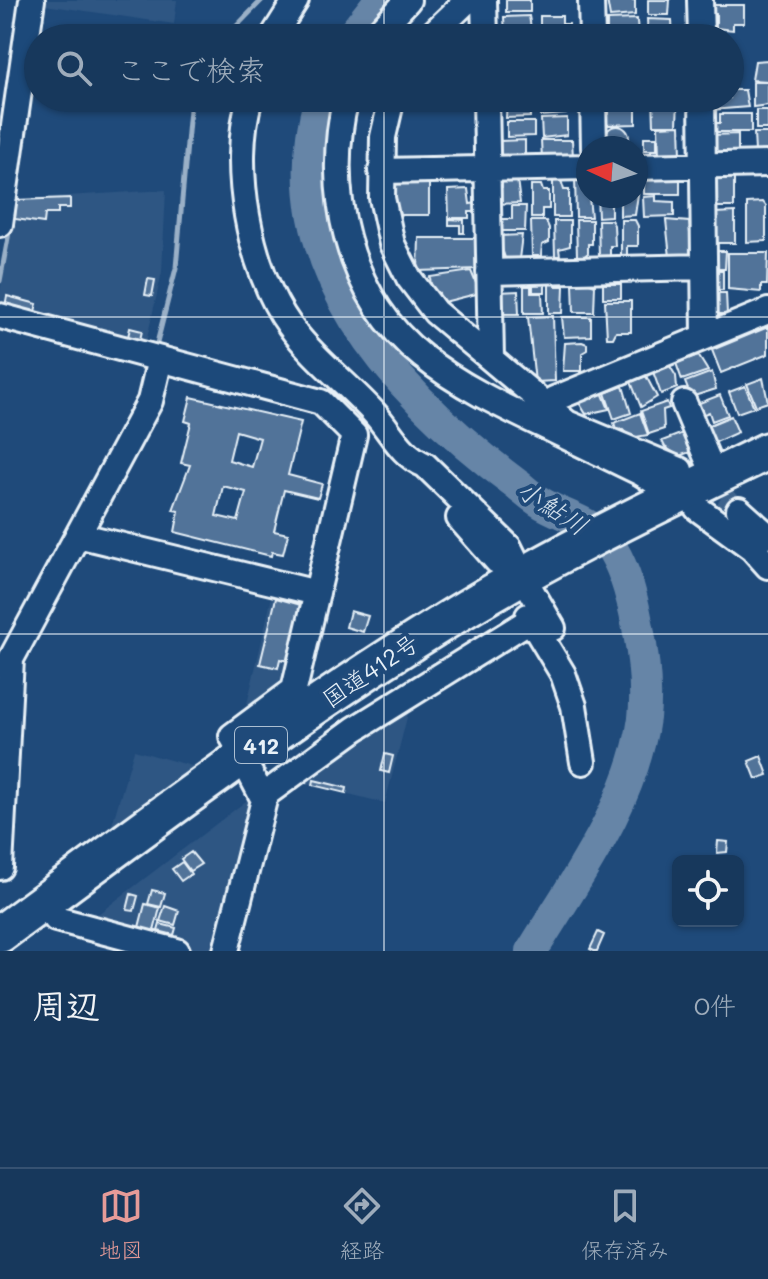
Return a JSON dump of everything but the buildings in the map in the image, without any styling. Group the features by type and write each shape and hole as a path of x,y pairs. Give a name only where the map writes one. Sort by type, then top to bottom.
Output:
{"highway":[{"name":"国道412号","path":"16,951 253,776 410,666 526,589 715,477 768,451"},
{"name":"国道412号","path":"682,497 768,478"},
{"name":"国道412号","path":"0,934 253,776"}],"street":[{"path":"29,24 32,0"},
{"path":"281,24 296,0"},
{"path":"386,24 408,0"},
{"path":"443,24 468,0"},
{"path":"484,0 485,24"},
{"path":"591,0 592,24"},
{"path":"700,0 701,24"},
{"path":"0,224 24,56"},
{"path":"248,112 241,155 244,198 271,296 291,328 376,414 409,459 425,465 509,547 563,674 574,706 583,762"},
{"path":"342,112 338,130 337,181 344,228 368,292 389,323 421,355 483,396 546,416 682,497 752,548 768,566"},
{"path":"389,112 383,137 382,198 392,244 409,278 435,312 491,358 546,416"},
{"path":"486,112 491,358"},
{"path":"593,112 594,136"},
{"path":"702,112 705,335"},
{"path":"648,167 768,164"},
{"path":"381,171 576,167"},
{"path":"489,272 704,267"},
{"path":"546,416 554,399 768,311"},
{"path":"0,316 321,402 354,435 294,690 232,736 253,776 226,951"},
{"path":"0,867 11,659 150,401 155,357"},
{"path":"686,417 715,477"},
{"path":"739,510 768,536"},
{"path":"78,535 317,593"},
{"path":"526,589 579,672"},
{"path":"56,919 177,951"}],"shaded area":[{"path":"45,0 177,0 174,24 45,5"},
{"path":"166,190 162,272 145,347 0,313 0,291 17,199"},
{"path":"274,588 306,603 288,679 244,717"},
{"path":"412,698 385,803 292,780"},
{"path":"134,750 199,768 114,830 112,825"},
{"path":"250,798 256,799 219,951 200,951 85,924"}],"waterway":[{"path":"239,24 262,0"},
{"name":"小鮎川","path":"361,24 380,0"},
{"path":"155,351 176,268 190,112"},
{"name":"小鮎川","path":"318,112 310,159 314,216 329,269 355,319 388,366 428,409 472,449 539,502 587,525 602,536 618,559 633,602 642,652 645,699 638,749 628,780 600,839 532,951"},
{"path":"0,281 10,227"}],"tunnel":[{"path":"691,478 739,510"}]}
